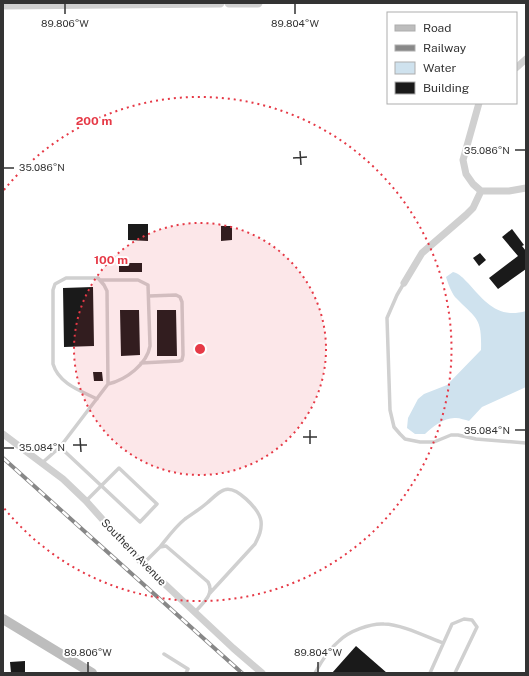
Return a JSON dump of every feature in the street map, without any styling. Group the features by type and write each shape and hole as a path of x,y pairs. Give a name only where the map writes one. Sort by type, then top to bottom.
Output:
{"main road":[{"path":"3,619 92,673"}],"street":[{"path":"3,5 220,3"},
{"path":"229,3 258,3"},
{"path":"517,67 526,59"},
{"path":"479,104 463,160 464,168 469,179 481,191 526,188"},
{"path":"404,283 422,253 473,208 481,191"},
{"name":"Southern Avenue","path":"3,434 63,479 86,501 143,564 262,673"}],"lane":[{"path":"42,463 60,447 97,399 108,384 121,380 149,354 149,296 148,285 144,282 138,280 66,278 55,284 53,290 53,358 55,371 67,384 97,399"},
{"path":"101,280 107,291 108,384"},
{"path":"404,283 396,295 387,318 390,410 391,419 397,430 405,439 420,442 434,442 451,435 458,435 476,440 526,443"},
{"path":"141,363 179,361 182,360 183,355 182,302 180,297 176,295 149,296"},
{"path":"60,447 101,486 140,522 157,504 119,468 101,486 86,501"},
{"path":"143,564 185,519 200,509 221,491 231,488 254,507 261,520 260,535 255,544 210,593 195,612"},
{"path":"160,547 166,546 208,582 210,586 210,593"},
{"path":"430,673 452,624 464,619 472,620 477,627 455,673"},
{"path":"315,673 320,663 339,640 361,628 384,624 397,626 443,643"},
{"path":"164,654 188,669 186,673"}],"water":[{"path":"453,272 461,276 480,297 500,311 516,313 526,311 526,387 482,407 469,421 452,418 443,421 425,434 415,434 407,428 408,418 418,399 424,394 447,385 481,350 479,324 473,314 455,297 446,277"}],"building":[{"path":"128,224 148,224 148,241 128,240"},
{"path":"221,226 232,226 232,240 221,241"},
{"path":"512,229 524,245 522,246 526,251 526,269 498,289 489,278 518,256 502,237"},
{"path":"480,253 486,260 479,266 473,258"},
{"path":"119,263 142,263 142,272 119,272"},
{"path":"93,287 94,346 64,347 63,288"},
{"path":"120,310 139,310 140,355 121,356"},
{"path":"157,310 176,310 177,356 157,356"},
{"path":"93,372 102,372 103,381 94,381"},
{"path":"356,646 387,673 332,673"},
{"path":"25,661 25,673 11,673 10,662"}],"railway":[{"path":"3,458 242,673"}]}
